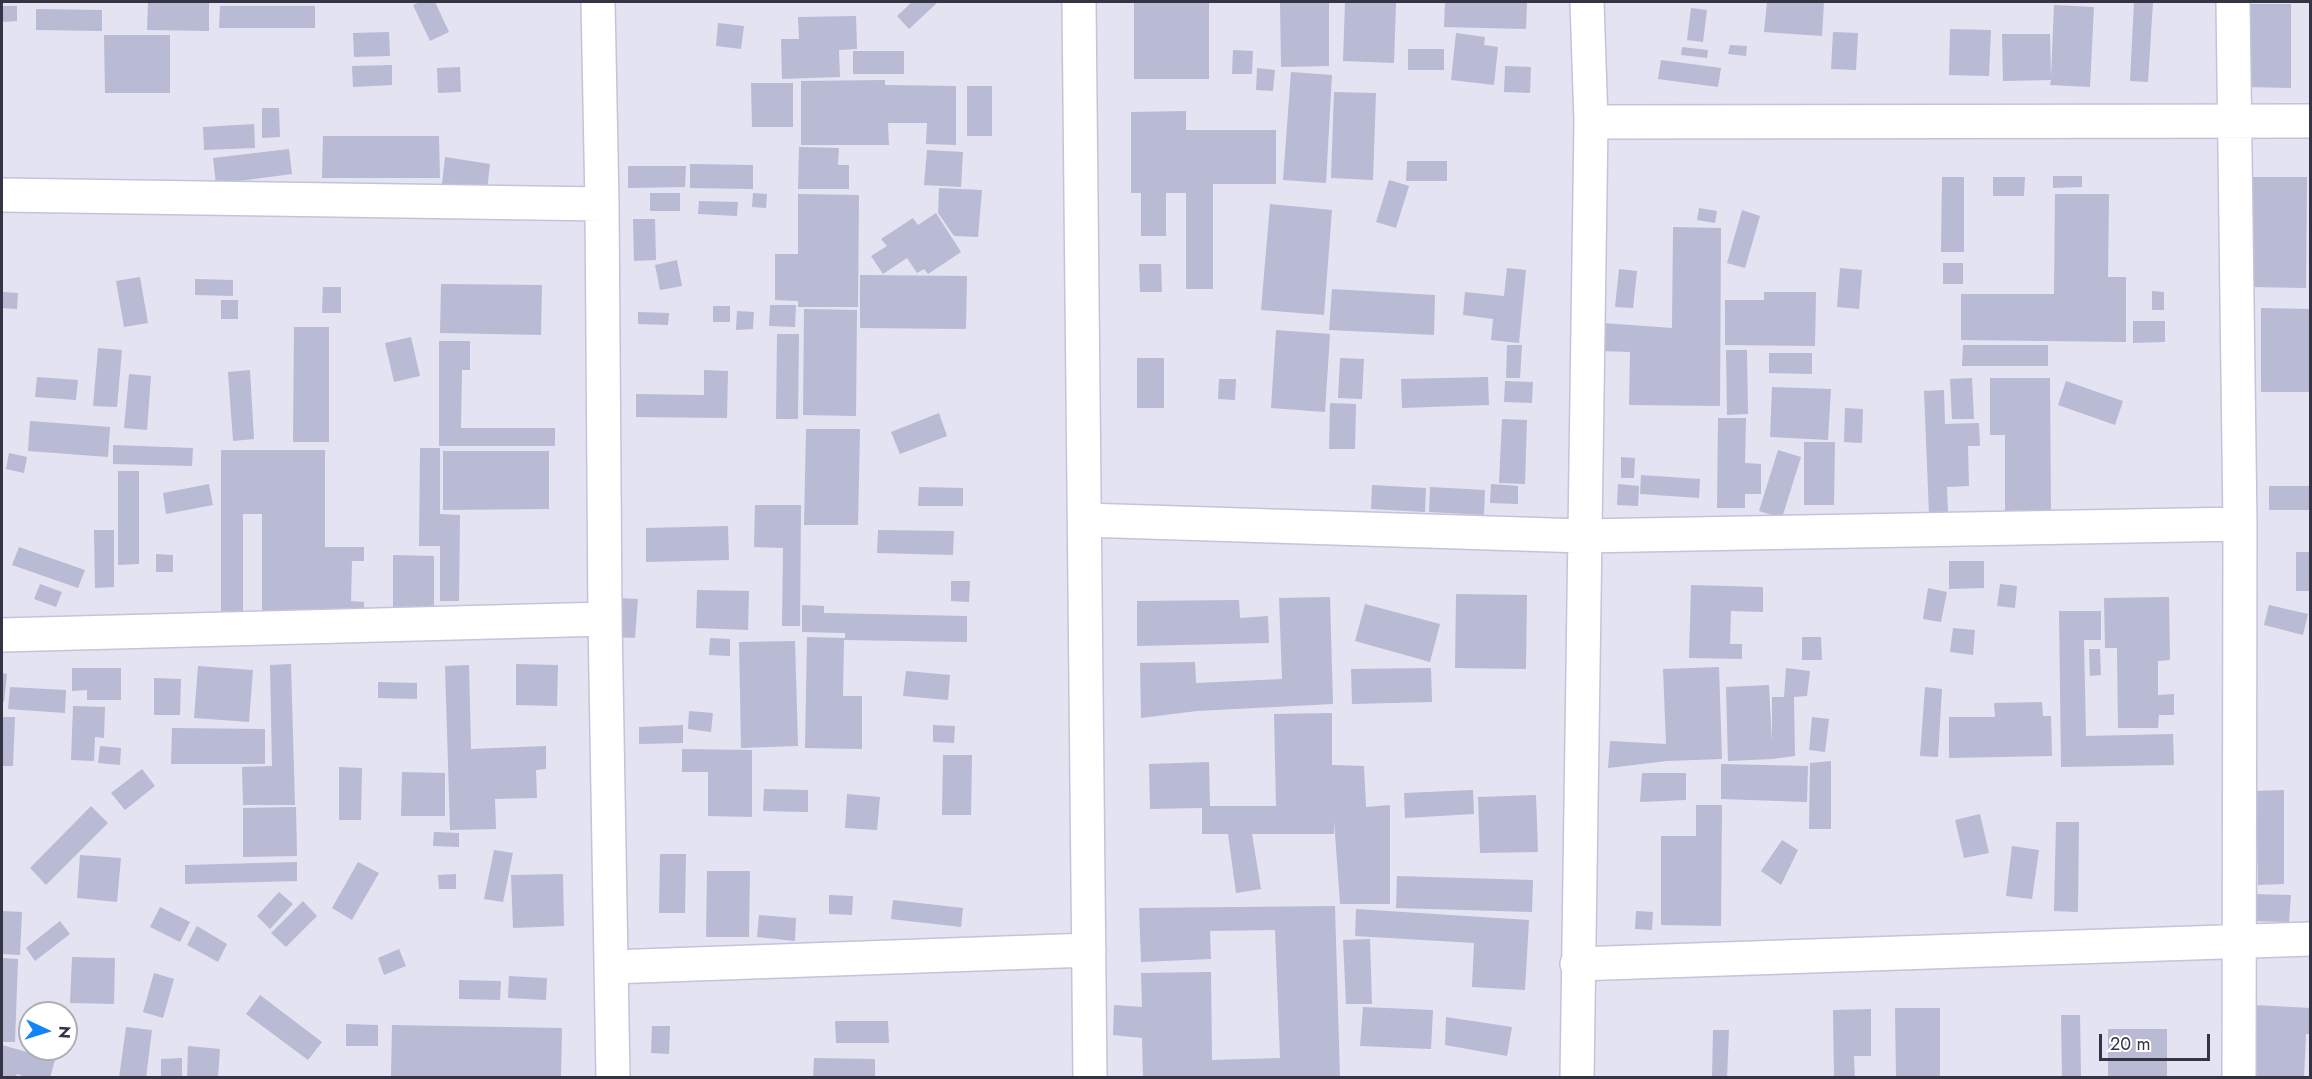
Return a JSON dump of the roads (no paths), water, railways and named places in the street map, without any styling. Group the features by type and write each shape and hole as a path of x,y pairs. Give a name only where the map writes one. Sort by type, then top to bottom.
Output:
{"street":[{"path":"598,2 613,1077"},
{"path":"1079,2 1090,1077"},
{"path":"1577,1077 1583,536 1591,122 1587,2"},
{"path":"2233,2 2241,524 2239,1077"},
{"path":"1591,122 2310,121"},
{"path":"2,195 602,204"},
{"path":"1085,520 1583,536 2241,524"},
{"path":"2,634 605,619"},
{"path":"1577,964 2310,939"},
{"path":"611,967 1089,950"}]}
